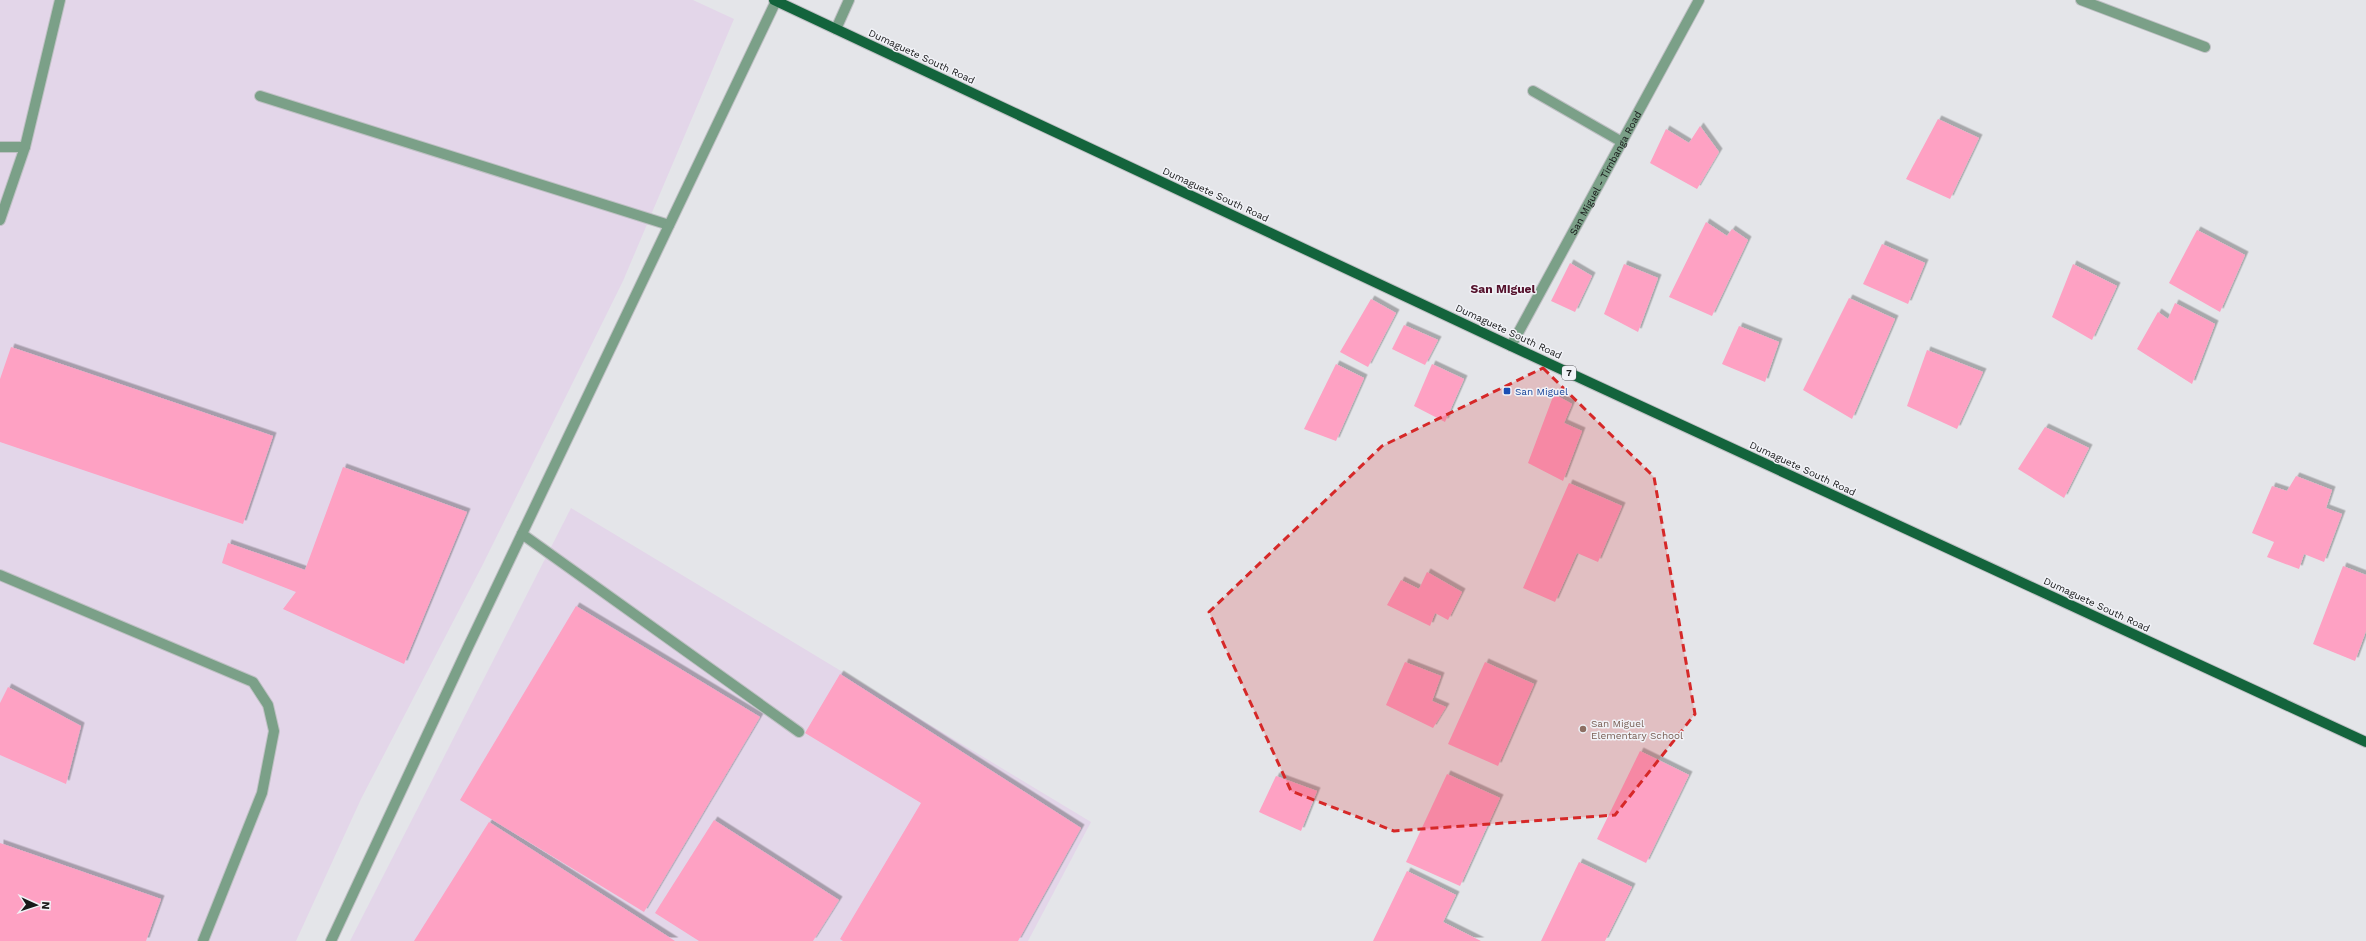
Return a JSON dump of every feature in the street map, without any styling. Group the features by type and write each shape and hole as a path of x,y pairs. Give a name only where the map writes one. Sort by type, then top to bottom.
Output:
{"main road":[{"name":"Dumaguete South Road","path":"775,0 1511,346 2366,742"}],"street":[{"path":"0,220 25,147 60,0"},
{"path":"331,941 775,0"},
{"path":"836,29 849,0"},
{"name":"San Miguel - Timbanga Road","path":"1511,346 1699,0"},
{"path":"2081,0 2205,47"},
{"path":"1533,90 1622,142"},
{"path":"260,96 669,225"},
{"path":"0,147 25,147"},
{"path":"522,534 799,732"},
{"path":"0,575 253,682 268,705 274,731 262,794 203,941"}],"highlighted area":[{"path":"1543,368 1654,477 1695,714 1615,815 1394,831 1291,791 1209,612 1382,446"}],"shaded area":[{"path":"0,0 693,0 734,19 623,281 482,566 361,799 296,941 0,941"},
{"path":"571,508 1091,822 1028,941 350,941"}],"building":[{"path":"1938,119 1979,138 1950,199 1906,179"},
{"path":"1700,126 1719,152 1697,189 1650,163 1666,129 1689,143"},
{"path":"1706,222 1727,236 1732,229 1748,240 1712,316 1669,297"},
{"path":"2197,230 2245,255 2220,312 2169,283"},
{"path":"1882,244 1925,263 1908,304 1863,284"},
{"path":"1570,263 1592,276 1575,312 1551,301"},
{"path":"1624,264 1658,278 1638,332 1604,314"},
{"path":"2073,264 2117,286 2092,340 2052,317"},
{"path":"1849,298 1895,319 1852,419 1803,390"},
{"path":"1371,299 1396,313 1368,367 1340,352"},
{"path":"2175,303 2215,324 2192,384 2137,349 2158,312 2168,319"},
{"path":"1404,325 1438,340 1425,365 1392,349"},
{"path":"1739,326 1779,342 1765,382 1722,364"},
{"path":"11,347 273,436 243,524 0,442 0,379"},
{"path":"1927,350 1983,372 1957,429 1907,406"},
{"path":"1336,364 1364,378 1336,441 1304,429"},
{"path":"1432,364 1464,379 1445,422 1414,406"},
{"path":"1554,394 1572,404 1564,423 1582,431 1563,481 1528,463"},
{"path":"2045,427 2089,448 2064,498 2018,469"},
{"path":"343,467 467,512 404,664 283,609 296,592 222,563 228,543 305,570"},
{"path":"2296,476 2332,490 2326,508 2342,514 2324,562 2304,554 2299,569 2267,557 2274,542 2252,533 2272,486 2287,491"},
{"path":"1569,483 1622,506 1598,562 1577,553 1555,602 1523,588"},
{"path":"2343,566 2366,575 2366,631 2355,661 2313,644"},
{"path":"1427,572 1462,592 1448,620 1435,613 1430,626 1387,605 1401,580 1419,589"},
{"path":"576,606 760,717 644,912 460,800"},
{"path":"1405,662 1441,676 1432,701 1446,707 1433,728 1386,705"},
{"path":"1485,662 1534,684 1498,766 1448,744"},
{"path":"840,674 1081,828 1018,941 843,941 840,939 921,803 805,733"},
{"path":"8,687 81,726 66,784 0,755 0,703"},
{"path":"1640,751 1689,775 1646,863 1597,839"},
{"path":"1447,774 1500,798 1460,886 1406,862"},
{"path":"1276,776 1317,791 1301,831 1259,812"},
{"path":"714,820 839,900 813,941 699,941 655,913"},
{"path":"489,822 675,941 414,941"},
{"path":"0,843 161,899 146,941 0,941"},
{"path":"1579,862 1632,887 1605,941 1541,941"},
{"path":"1407,871 1456,895 1443,922 1481,941 1373,941"}],"place":[{"name":"San Miguel","path":"1507,391"},
{"name":"San Miguel Elementary School","path":"1583,729"}],"district":[{"name":"San Miguel","path":"1503,289"}]}
